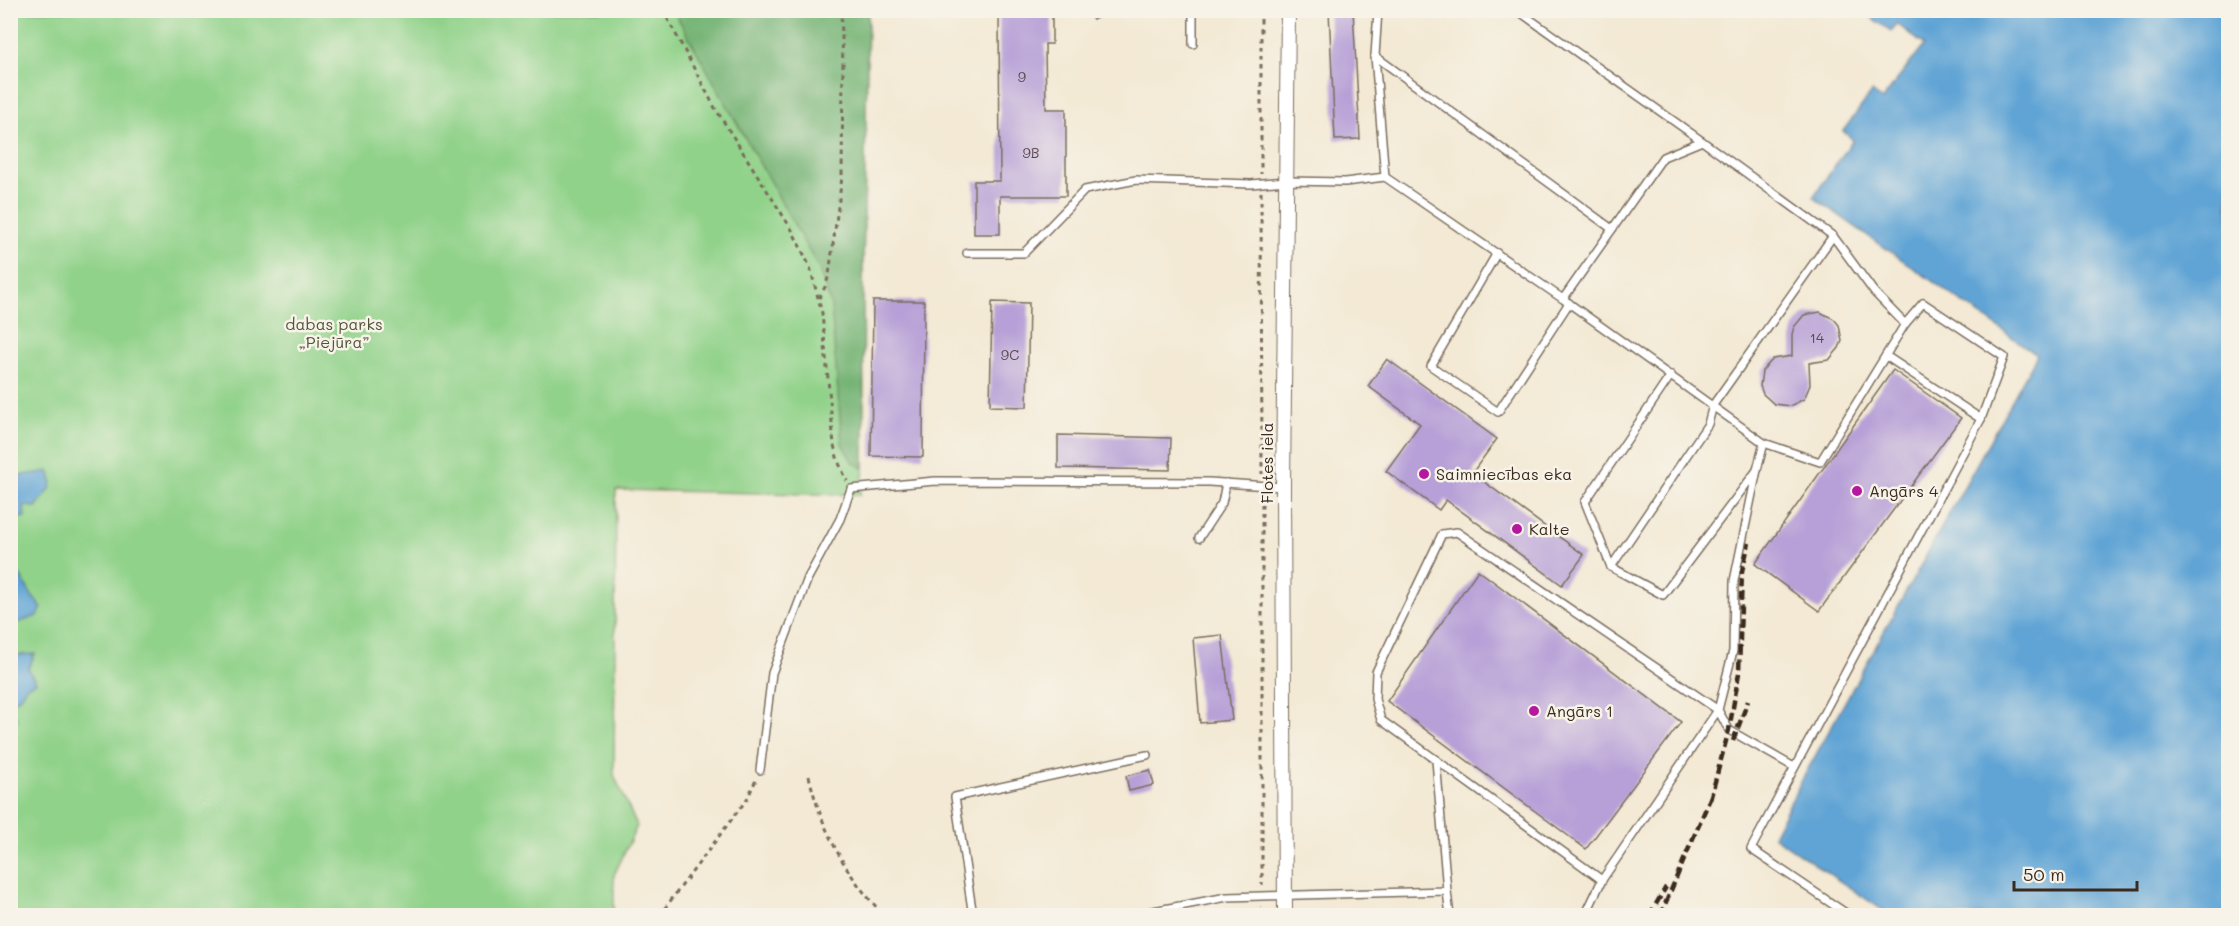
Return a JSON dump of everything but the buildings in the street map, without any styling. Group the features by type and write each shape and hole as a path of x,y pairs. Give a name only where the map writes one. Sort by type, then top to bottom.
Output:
{"street":[{"name":"Flotes iela","path":"1285,915 1283,487 1288,10"}],"lane":[{"path":"1193,10 1193,44"},
{"path":"1378,10 1375,56 1385,177"},
{"path":"1517,10 1833,236 1874,292 1905,324"},
{"path":"1375,56 1612,229"},
{"path":"1497,253 1431,366 1498,412 1612,229 1663,157 1702,141"},
{"path":"967,253 1024,254 1085,190 1136,180 1261,183 1345,182 1385,177 1566,301 1764,443 1820,462 1905,324 1923,303 2004,357 1981,418 1750,849 1850,915"},
{"path":"1611,567 1708,424 1713,405 1833,236"},
{"path":"1886,356 1981,418"},
{"path":"1671,375 1585,502 1611,567 1663,595 1757,470"},
{"path":"1585,915 1602,880 1718,710 1732,651 1734,581 1764,443"},
{"path":"760,770 772,673 808,578 840,519 851,489 935,481 1226,483 1283,487"},
{"path":"1199,538 1222,503 1226,483"},
{"path":"1602,880 1381,720 1375,699 1376,672 1442,534 1457,532 1718,710 1729,730 1794,767"},
{"path":"973,915 955,797 1147,754"},
{"path":"1436,760 1450,915"},
{"path":"1127,915 1215,898 1447,891"}],"path":[{"path":"663,10 715,108 796,238 810,267 819,297 824,333 834,445 851,489"},
{"path":"819,297 829,275 842,177 841,10"},
{"path":"1261,10 1262,915"},
{"path":"659,915 747,799 760,770"},
{"path":"809,776 824,825 839,859 870,901 885,915"}],"green space":[{"name":"dabas parks „Piejūra”","path":"10,11 868,11 863,268 864,469 860,495 616,490 614,775 637,826 614,875 614,915 11,915"},
{"path":"674,11 868,11 863,268 864,469 852,461 842,444 831,305 819,269"}],"water":[{"path":"1870,11 2228,11 2228,915 1890,915 1773,836 2037,355 1813,197 1853,140 1843,131 1872,92 1882,100 1924,45 1897,24 1891,31 1873,19"},
{"path":"49,471 52,483 47,494 36,507 24,506 25,517 11,519 11,477"},
{"path":"11,570 18,572 42,608 37,616 15,624 12,655 35,654 28,669 36,682 27,686 18,699 14,699 11,709"},
{"path":"11,709 17,720 11,727"}],"railway":[{"path":"1710,800 1729,730 1739,673 1742,571 1749,543"},
{"path":"1733,741 1748,701"},
{"path":"1660,916 1712,794"},
{"path":"1649,916 1666,887"}],"place":[{"name":"Saimniecības eka","path":"1424,474"},
{"name":"Angārs 4","path":"1857,491"},
{"name":"Kalte","path":"1517,529"},
{"name":"Angārs 1","path":"1534,711"}]}
